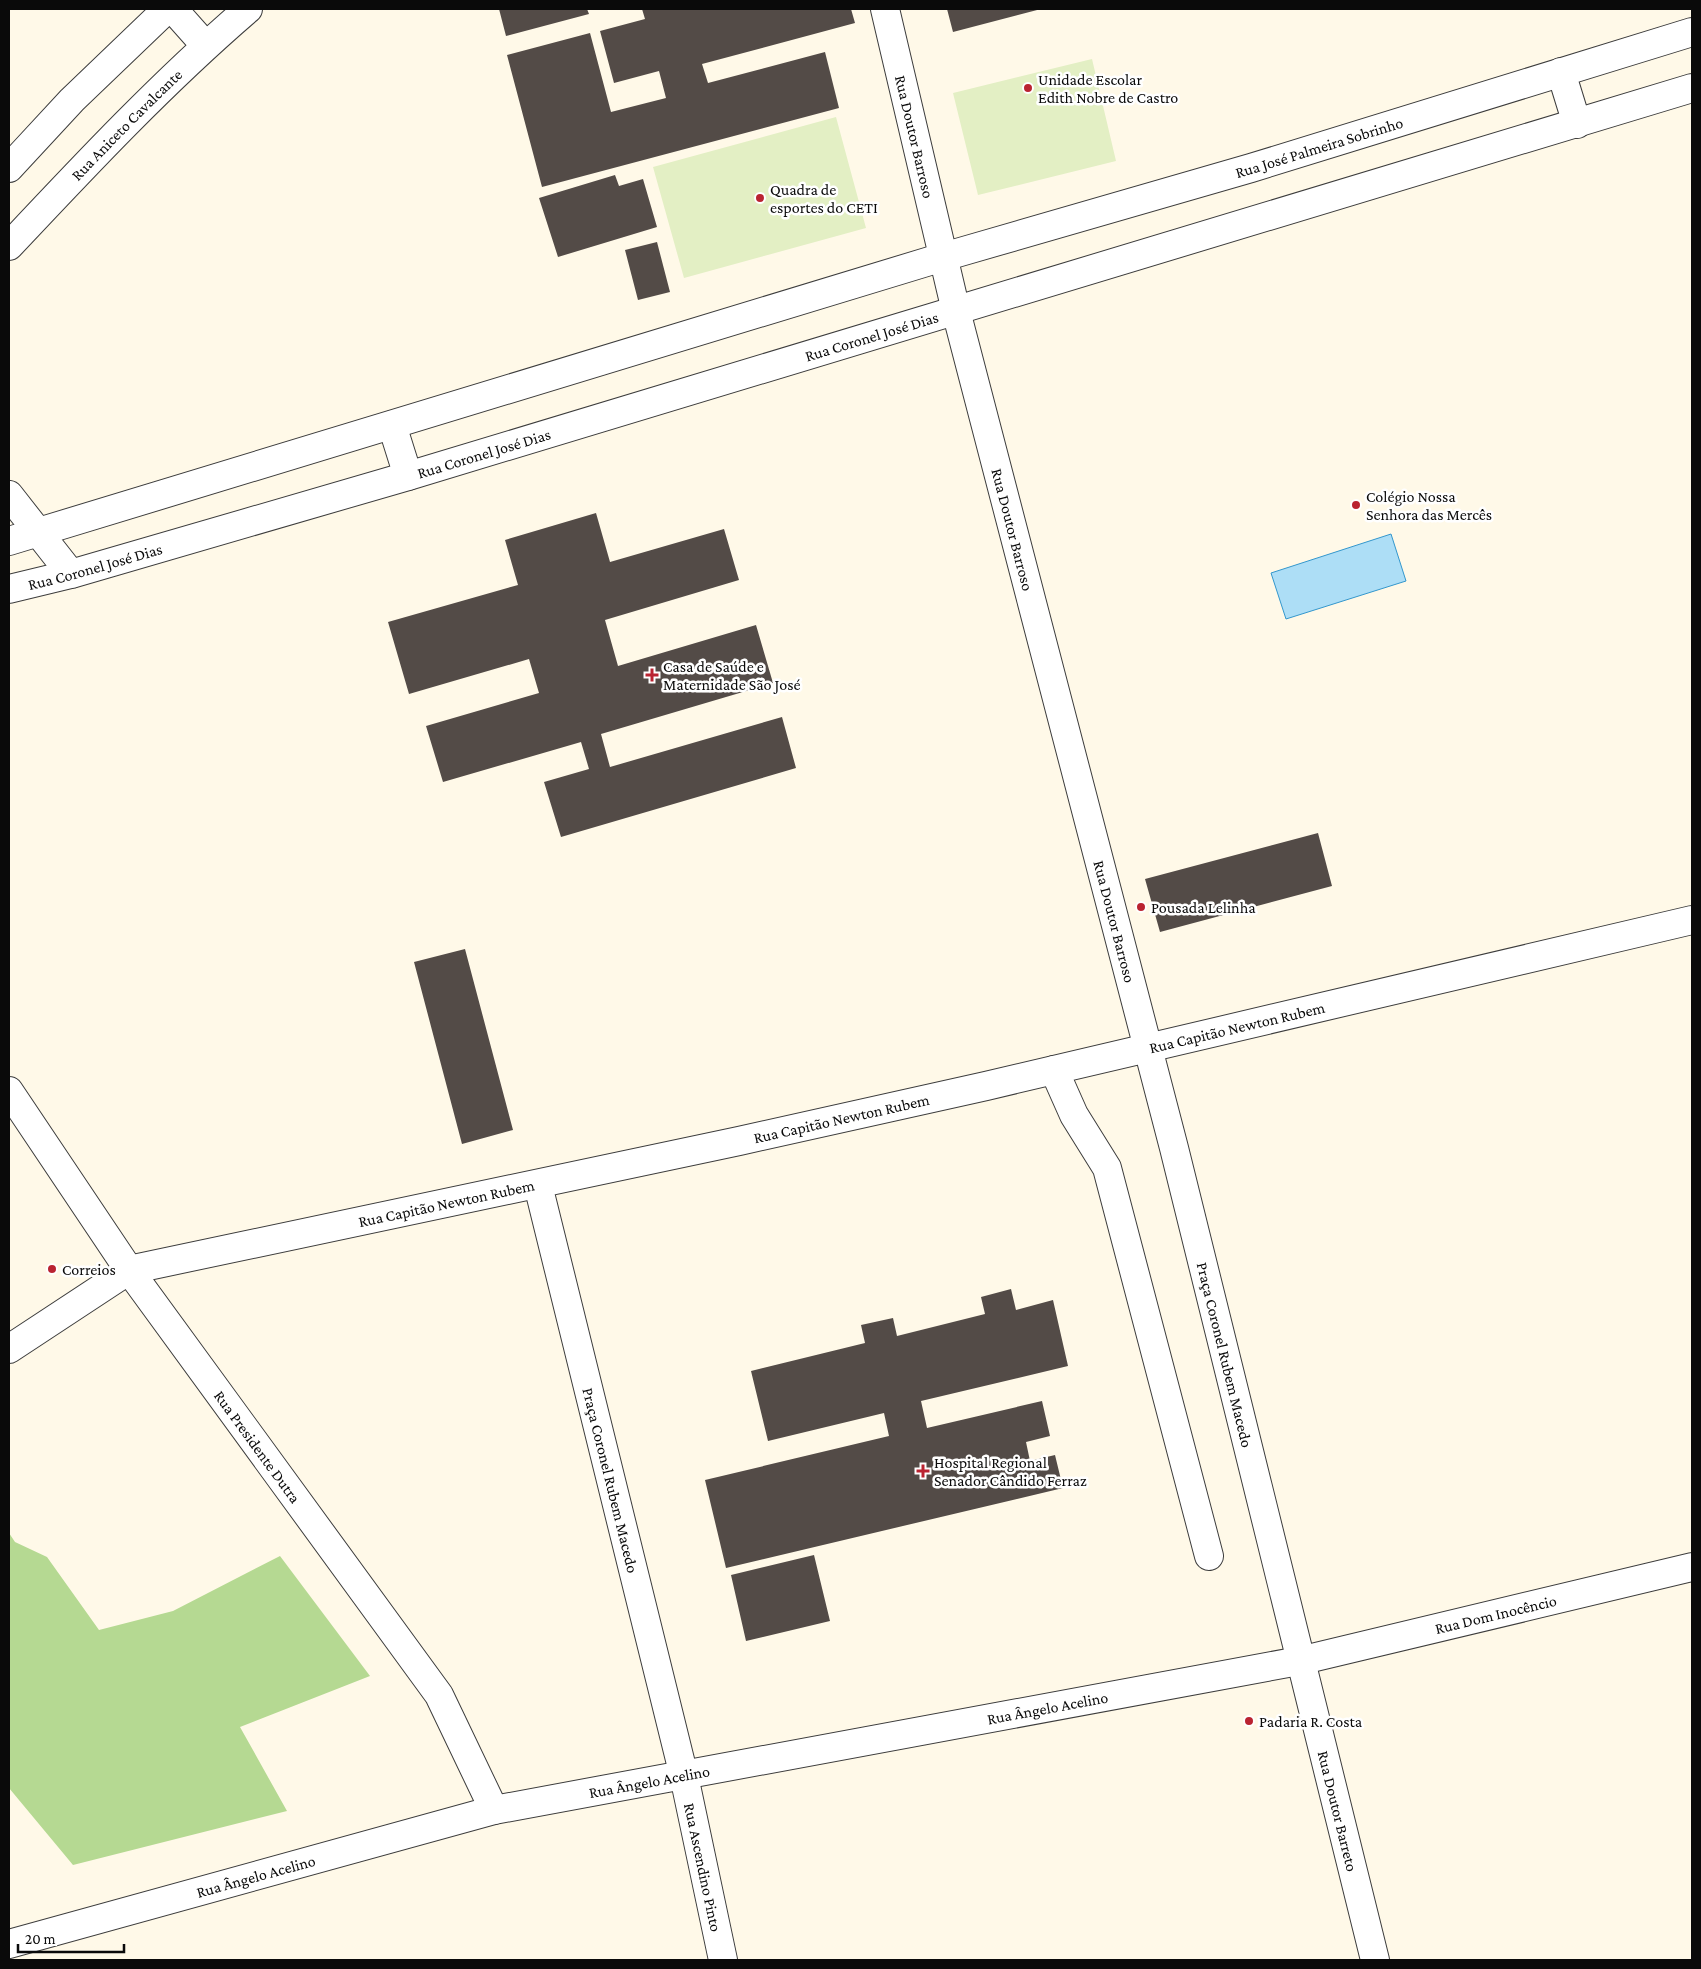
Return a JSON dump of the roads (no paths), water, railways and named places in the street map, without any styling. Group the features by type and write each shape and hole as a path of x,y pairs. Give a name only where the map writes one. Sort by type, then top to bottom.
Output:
{"street":[{"path":"9,168 72,100 167,9"},
{"path":"173,9 205,45"},
{"name":"Rua Aniceto Cavalcante","path":"9,246 205,45 248,9"},
{"name":"Rua Doutor Barroso","path":"886,9 956,311 1148,1048"},
{"name":"Rua José Palmeira Sobrinho","path":"943,257 1251,168 1692,32"},
{"path":"1561,72 1577,124"},
{"path":"956,311 1692,88"},
{"path":"992,316 1692,103"},
{"path":"9,540 943,257"},
{"name":"Rua Coronel José Dias","path":"9,589 71,574 408,476 956,311"},
{"path":"392,425 408,476"},
{"path":"9,495 71,574"},
{"name":"Rua Capitão Newton Rubem","path":"9,1349 129,1270 538,1185 1054,1070 1692,920"},
{"name":"Praça Coronel Rubem Macedo","path":"1148,1048 1299,1661"},
{"path":"1054,1070 1074,1115 1107,1168 1209,1556"},
{"name":"Rua Presidente Dutra","path":"9,1091 129,1270 439,1695 494,1810"},
{"name":"Praça Coronel Rubem Macedo","path":"538,1185 684,1776"},
{"name":"Rua Dom Inocêncio","path":"1299,1661 1692,1567"},
{"name":"Rua Ângelo Acelino","path":"9,1944 494,1810 1299,1661"},
{"name":"Rua Doutor Barreto","path":"1299,1661 1375,1960"},
{"name":"Rua Ascendino Pinto","path":"684,1776 724,1960"}],"water":[{"path":"1391,534 1406,581 1286,619 1271,573"}],"place":[{"name":"Unidade Escolar Edith Nobre de Castro","path":"1028,88"},
{"name":"Quadra de esportes do CETI","path":"760,198"},
{"name":"Colégio Nossa Senhora das Mercês","path":"1356,505"},
{"name":"Casa de Saúde e Maternidade São José","path":"652,675"},
{"name":"Pousada Lelinha","path":"1141,907"},
{"name":"Correios","path":"52,1269"},
{"name":"Hospital Regional Senador Cândido Ferraz","path":"923,1471"},
{"name":"Padaria R. Costa","path":"1249,1721"}]}
